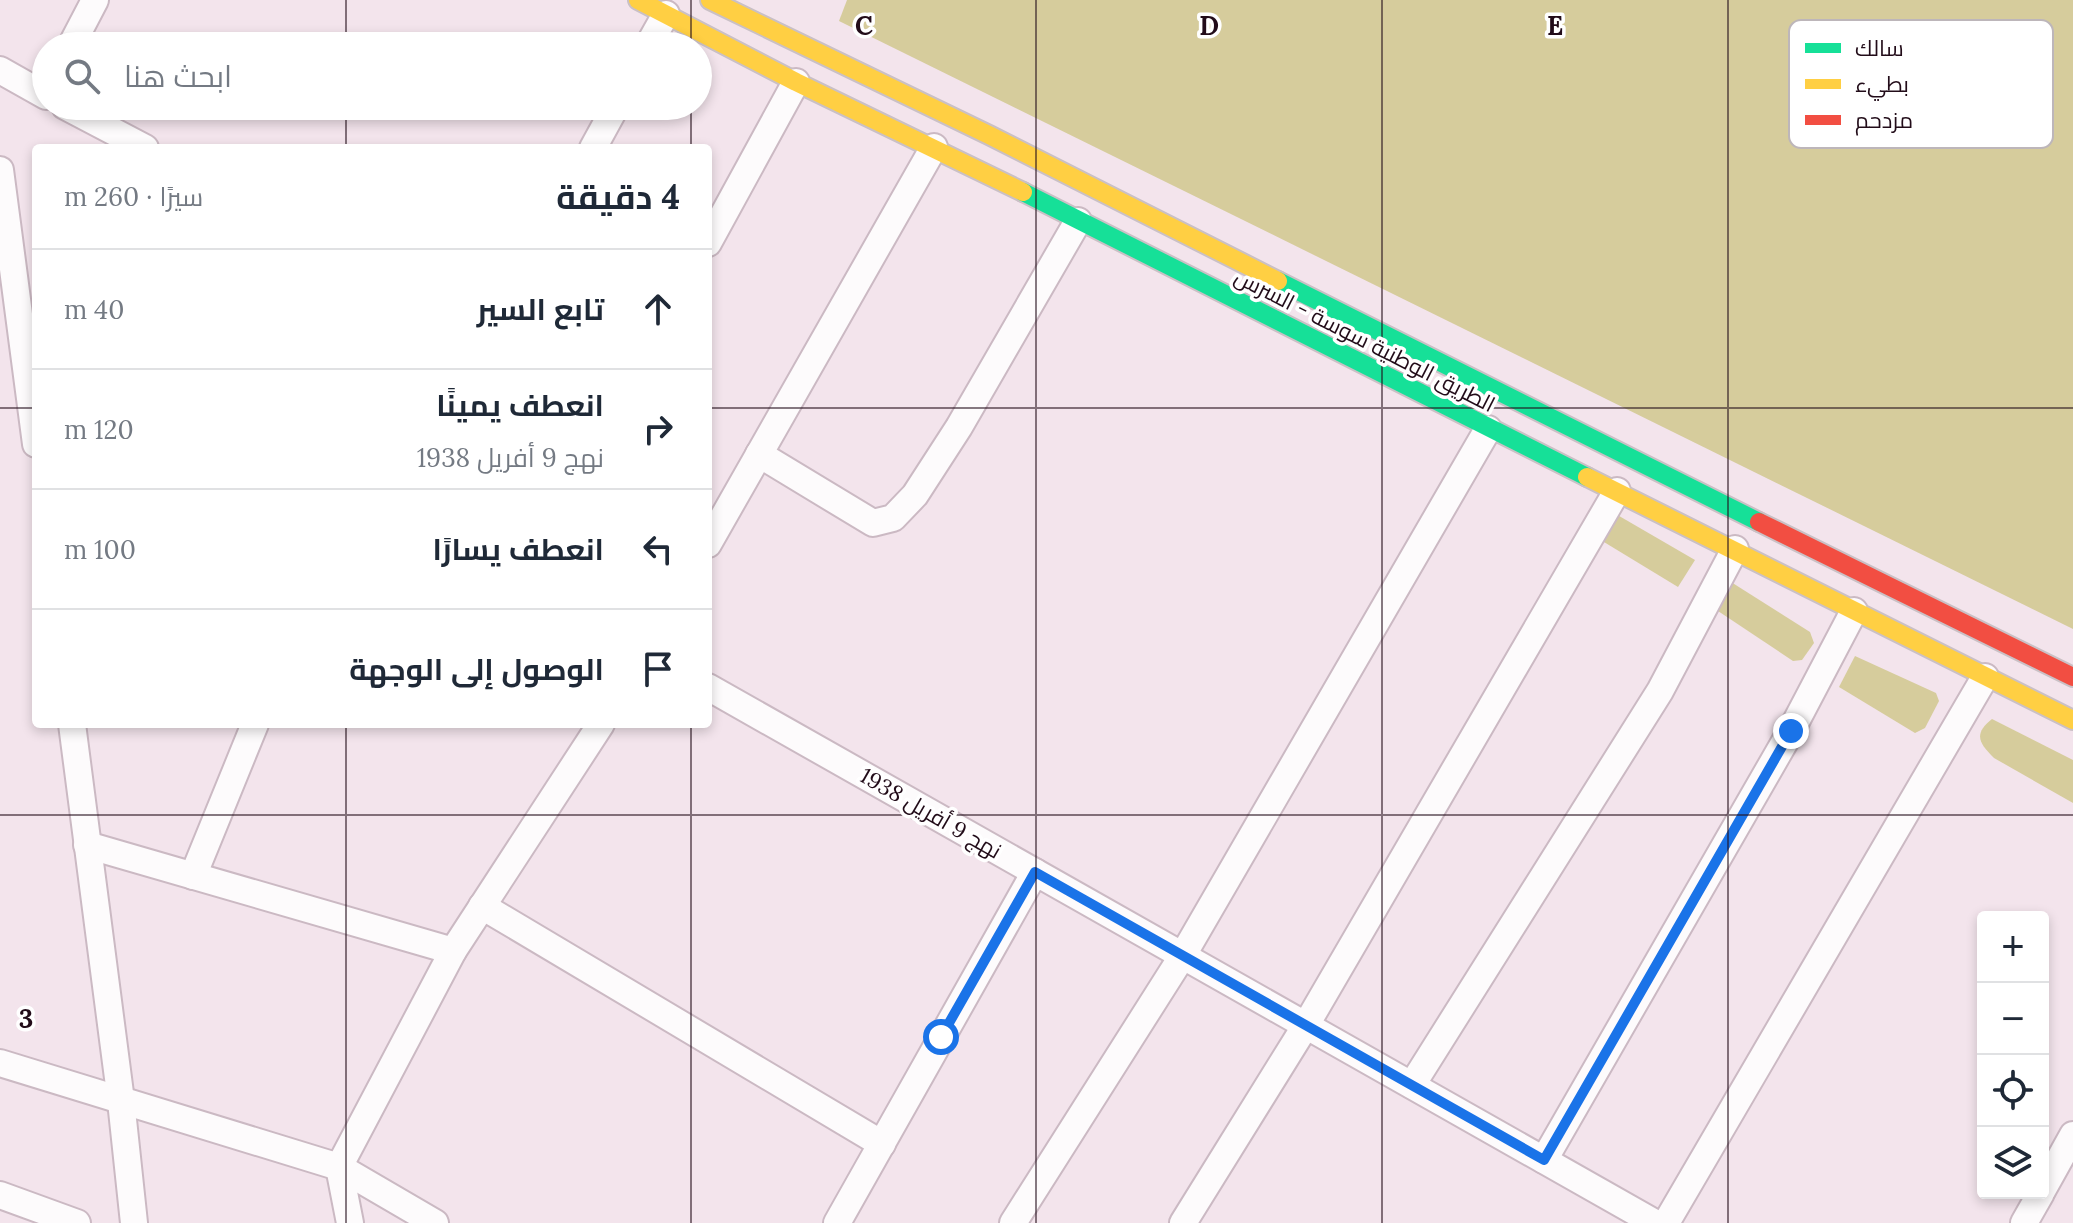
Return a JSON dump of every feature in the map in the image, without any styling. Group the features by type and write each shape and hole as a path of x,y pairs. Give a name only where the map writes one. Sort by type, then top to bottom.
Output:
{"highway":[{"name":"الطريق الوطنية سوسة - السرس","path":"638,0 700,32"},
{"name":"الطريق الوطنية سوسة - السرس","path":"710,0 989,135 1565,426 2073,677"},
{"name":"الطريق الوطنية سوسة - السرس","path":"712,38 2073,720"}],"street":[{"path":"78,32 95,0"},
{"path":"656,32 666,14"},
{"path":"0,70 32,88"},
{"path":"712,236 796,82"},
{"path":"92,120 137,144"},
{"path":"595,144 608,120"},
{"path":"712,537 934,147"},
{"path":"0,170 32,411"},
{"path":"759,454 873,523 893,518 915,495 959,427 1078,221"},
{"path":"1013,1223 1183,955 1488,429"},
{"path":"1183,1223 1306,1025 1617,491"},
{"path":"1412,1085 1660,691 1735,549"},
{"path":"1544,1160 1791,731 1854,611"},
{"path":"1666,1223 1985,677"},
{"name":"نهج 9 أفريل 1938","path":"712,689 1655,1223"},
{"path":"72,728 134,1223"},
{"path":"193,876 253,728"},
{"path":"350,1223 339,1167 453,951 598,728"},
{"path":"87,845 453,951"},
{"path":"837,1223 1035,872"},
{"path":"482,906 882,1144"},
{"path":"0,1063 339,1167 435,1223"},
{"path":"2049,1178 2073,1135"},
{"path":"0,1195 77,1223"},
{"path":"2024,1223 2038,1199"}],"shaded area":[{"path":"847,0 2073,0 2073,629 839,21"},
{"path":"1614,513 1695,560 1678,587 1599,539"},
{"path":"1731,582 1810,632 1814,643 1802,660 1793,661 1715,609"},
{"path":"1855,656 1936,693 1939,701 1925,728 1915,733 1839,687"},
{"path":"1992,719 2073,760 2073,803 1994,758 1980,738 1982,729"}],"traffic: fast":[{"path":"1023,192 1587,477"},
{"path":"1278,281 1759,522"}],"traffic: slow":[{"path":"638,0 700,32"},
{"path":"710,0 989,135 1278,281"},
{"path":"712,38 1023,192"},
{"path":"1587,477 2073,720"}],"traffic: jam":[{"path":"1759,522 2073,677"}],"route":[{"path":"941,1037 1035,872 1544,1160 1791,731"}]}
